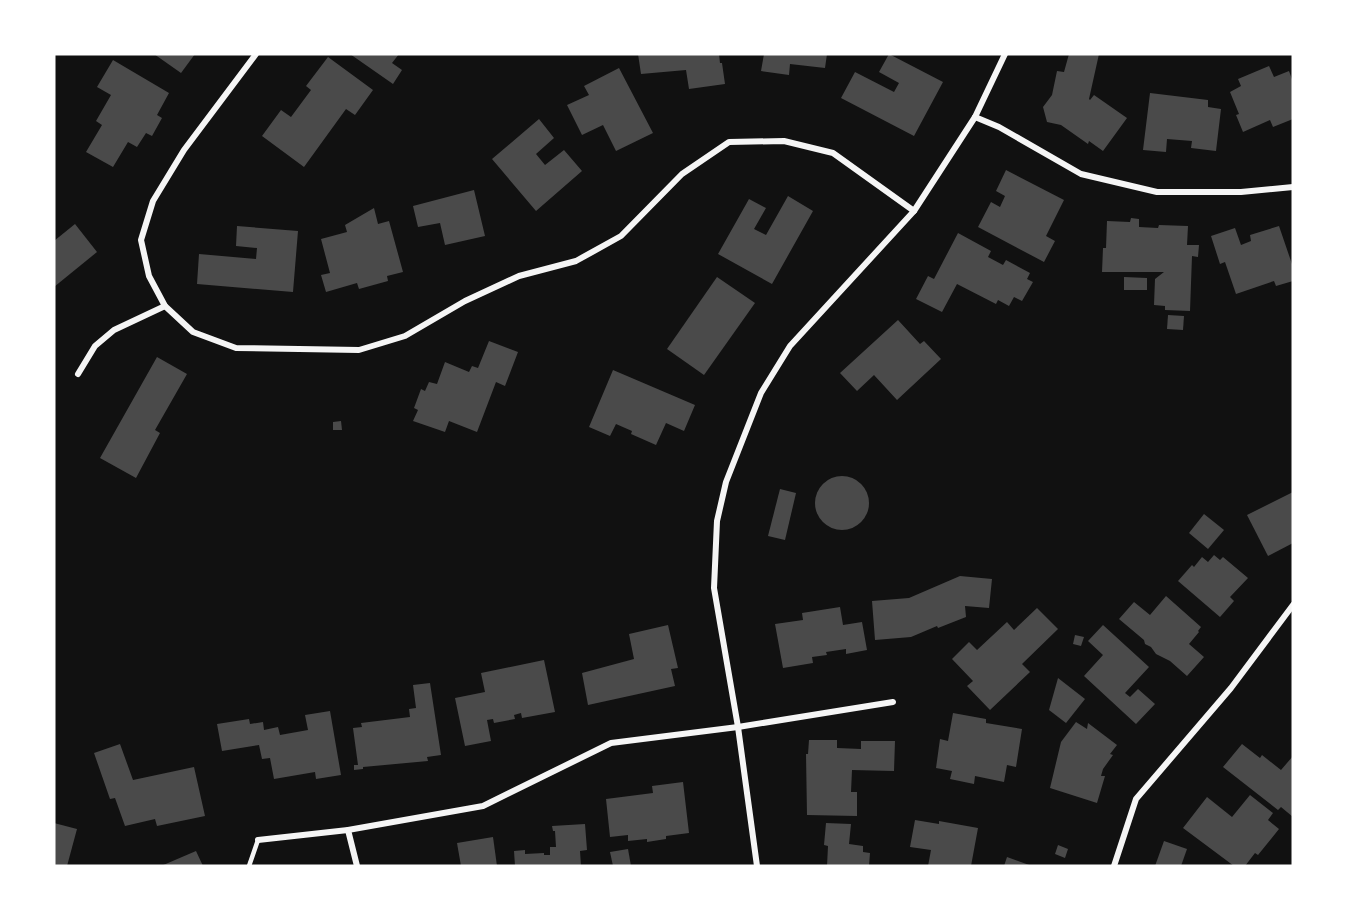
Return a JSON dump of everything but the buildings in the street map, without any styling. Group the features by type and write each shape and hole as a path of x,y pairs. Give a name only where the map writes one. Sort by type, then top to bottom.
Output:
{"street":[{"path":"256,54 184,150 153,201 141,240 148,276 165,306 194,332 236,348 359,350 405,336 465,301 519,276 576,261 621,236 682,174 729,142 784,141 833,153 914,211"},
{"path":"757,866 738,727 714,588 717,521 726,482 761,393 790,346 914,211 975,117 1005,54"},
{"path":"975,117 1081,174 1157,192 1241,192 1293,187"},
{"path":"78,374 95,346 114,330 165,306"},
{"path":"1114,866 1136,799 1231,688 1293,605"},
{"path":"258,840 348,830 483,806 611,743 738,727 893,702"},
{"path":"348,830 357,866"}],"lane":[{"path":"249,866 258,840"}]}
